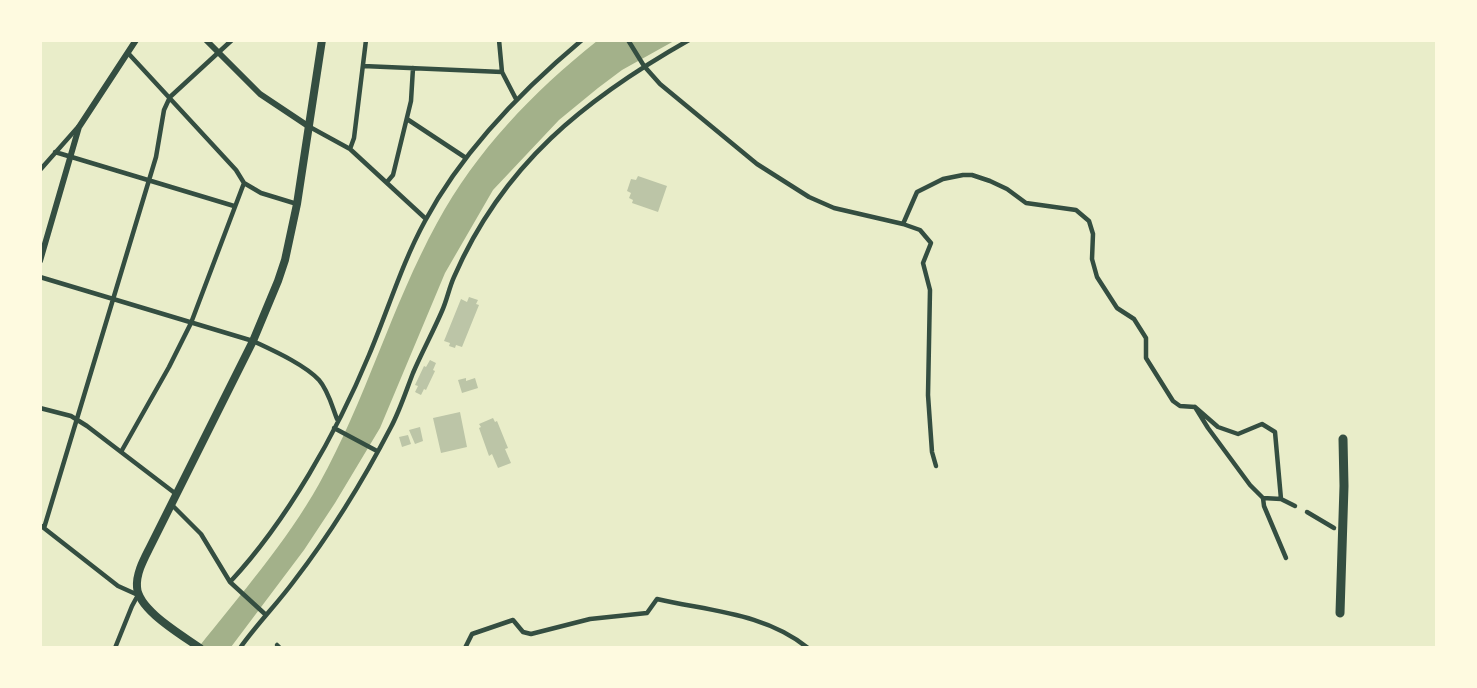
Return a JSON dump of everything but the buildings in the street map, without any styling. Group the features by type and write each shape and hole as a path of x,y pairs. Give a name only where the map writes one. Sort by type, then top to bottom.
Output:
{"highway":[{"path":"197,645 151,611 138,596 137,580 141,566 171,504 253,341 282,270 297,204 321,40"},
{"path":"1341,613 1343,438"}],"street":[{"path":"40,170 79,127 136,40"},
{"path":"206,40 260,94 308,126 350,149 426,219"},
{"path":"115,648 138,596 118,586 42,526 77,420 156,157 164,110 170,97 232,40"},
{"path":"350,149 354,138 366,40"},
{"path":"499,40 502,72 516,99"},
{"path":"230,582 248,563 307,477 366,363 410,250 426,219 466,158 490,128 546,70 582,40"},
{"path":"628,40 644,66 660,84 757,164 809,198 834,208 903,224 920,231 931,243 923,263 930,290 928,395 932,452 936,466"},
{"path":"240,648 315,552 367,472 392,426 443,309 453,279 481,223 520,169 540,147 599,96 689,40"},
{"path":"128,52 236,170 244,183 261,193 297,204"},
{"path":"363,66 502,72"},
{"path":"387,182 393,175 407,119 411,101 413,68"},
{"path":"407,119 466,158"},
{"path":"40,261 79,127"},
{"path":"55,152 234,206"},
{"path":"903,224 917,192 943,179 963,175 972,175 990,181 1007,189 1026,203 1076,210 1089,221 1093,234 1092,259 1097,277 1117,308 1134,318 1146,338 1146,358 1173,401 1180,406 1195,407 1218,428 1238,434 1262,424 1275,432 1281,499"},
{"path":"121,452 169,367 190,323 244,183"},
{"path":"40,277 253,341 307,370 320,380 337,420"},
{"path":"1195,407 1250,485 1263,498 1264,506 1286,558"},
{"path":"40,408 71,416 176,494"},
{"path":"333,428 377,451"},
{"path":"1263,498 1281,499 1294,506"},
{"path":"171,504 201,534 230,582 265,614"},
{"path":"1306,512 1334,528"},
{"path":"465,648 472,634 513,621 523,632 531,634 590,619 647,613 657,599 767,622 796,637 808,648"}],"shaded area":[{"path":"597,41 674,41 622,70 559,120 493,190 445,273 380,428 335,503 304,550 231,647 198,648 277,548 319,484 351,420 406,287 437,223 453,196 488,147 528,102"}]}
